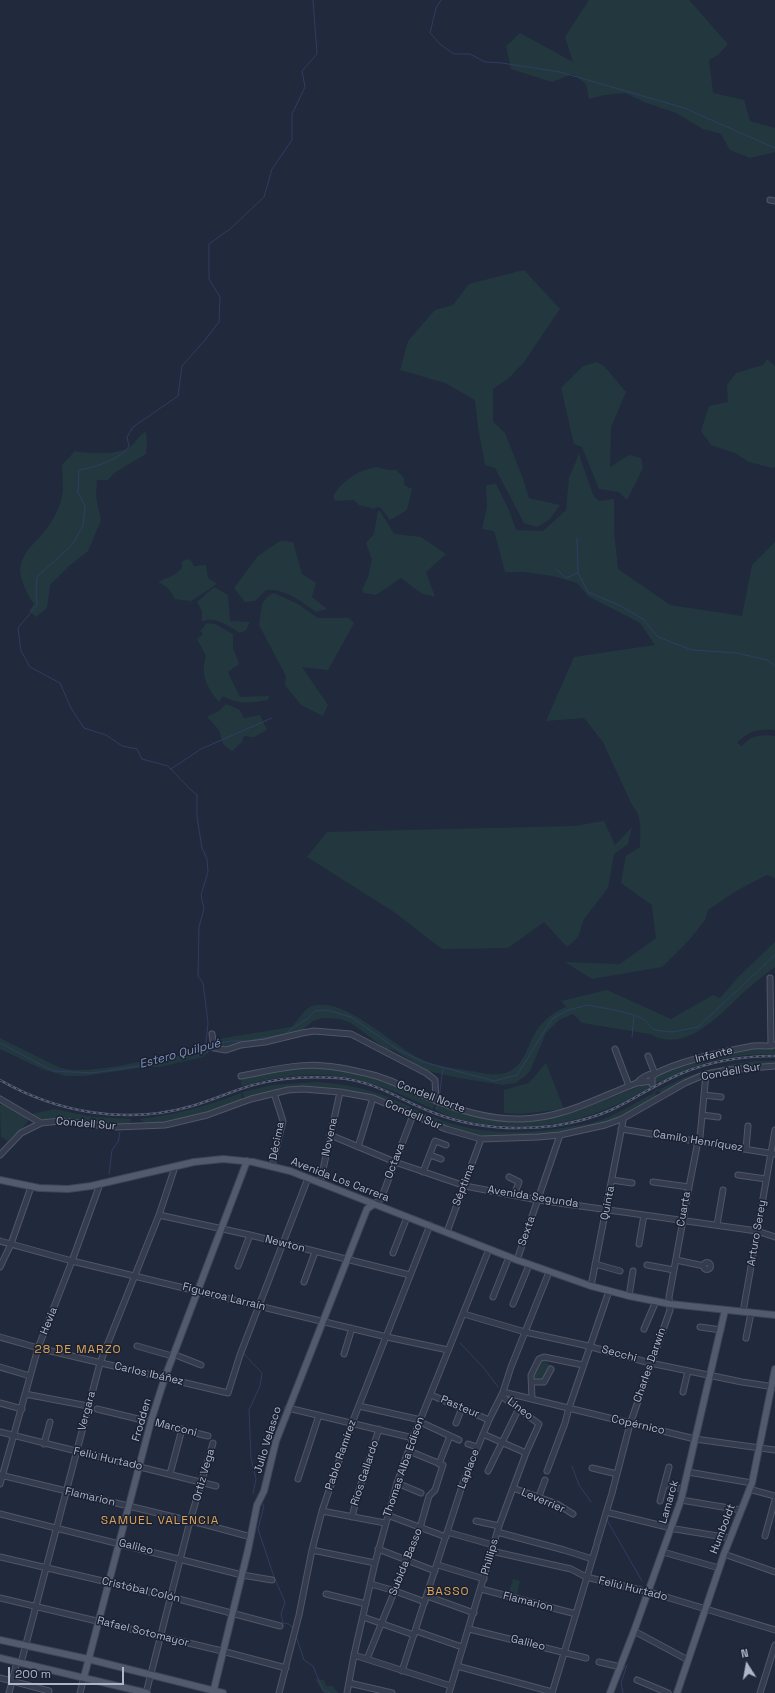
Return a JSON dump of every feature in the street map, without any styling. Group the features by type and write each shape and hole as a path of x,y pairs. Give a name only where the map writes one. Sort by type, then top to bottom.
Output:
{"main road":[{"name":"Avenida Los Carrera","path":"2,1180 31,1187 60,1189 100,1184 210,1160 232,1159 247,1161 272,1166 308,1178 529,1265 591,1286 629,1296 670,1304 775,1315"},
{"name":"Frodden","path":"84,1677 151,1421 173,1355 247,1161"},
{"name":"Julio Velasco","path":"213,1692 258,1505 264,1491 276,1441 367,1209 374,1204"},
{"name":"Lamarck","path":"610,1693 621,1667 681,1500 725,1310"},
{"name":"Humboldt","path":"677,1693 724,1554 752,1483 774,1387 775,1369"},
{"path":"0,1640 88,1659 213,1692 223,1693"},
{"path":"0,1658 146,1693"}],"street":[{"path":"770,978 774,1046"},
{"path":"212,1034 214,1048 226,1050 241,1045 266,1042 314,1031 351,1034 426,1073 435,1080 436,1101"},
{"name":"Infante","path":"637,1083 640,1078 652,1073 655,1074 709,1056 755,1046 774,1046"},
{"path":"615,1049 629,1086"},
{"path":"648,1056 655,1074"},
{"name":"Condell Norte","path":"241,1076 297,1067 325,1066 374,1076 436,1101 477,1114 502,1119 539,1118 563,1112 617,1091"},
{"name":"Condell Sur","path":"27,1129 41,1123 65,1121 116,1127 165,1125 201,1116 243,1101 274,1093 303,1089 340,1092 373,1098 446,1129 482,1139 538,1137 560,1135 605,1125 622,1119 685,1083 706,1074 747,1068 775,1066"},
{"name":"Infante","path":"617,1091 637,1083 651,1082 652,1077 655,1074"},
{"name":"Cuarta","path":"670,1304 669,1297 682,1220 688,1187 700,1138 706,1074"},
{"path":"656,1091 660,1097"},
{"name":"Novena","path":"320,1183 340,1092"},
{"name":"Décima","path":"272,1166 283,1121 274,1093"},
{"path":"704,1095 721,1098"},
{"path":"358,1147 373,1098"},
{"name":"Condell Sur","path":"1,1101 41,1123"},
{"name":"Octava","path":"374,1204 381,1199 413,1115"},
{"path":"702,1115 718,1117"},
{"path":"0,1155 14,1139 27,1129 32,1122 32,1118"},
{"name":"Quinta","path":"591,1286 607,1210 622,1119"},
{"path":"746,1149 748,1126"},
{"name":"Camilo Henríquez","path":"621,1130 773,1153"},
{"name":"Arturo Serey","path":"743,1312 766,1179 773,1153 775,1130"},
{"name":"Avenida Segunda","path":"330,1135 395,1162 465,1186 538,1200 757,1231 775,1236"},
{"name":"Sexta","path":"517,1260 560,1135"},
{"name":"Séptima","path":"446,1232 482,1139"},
{"path":"423,1172 435,1141 446,1145"},
{"path":"430,1155 441,1159"},
{"name":"Vergara","path":"9,1693 26,1646 100,1362 159,1215 175,1167"},
{"path":"738,1175 766,1179"},
{"path":"510,1177 519,1182 514,1195"},
{"path":"260,1306 308,1178"},
{"path":"612,1180 632,1183"},
{"path":"653,1182 688,1187"},
{"name":"Hevia","path":"0,1484 38,1348 100,1184"},
{"path":"0,1268 11,1244 31,1187"},
{"path":"717,1225 722,1190"},
{"name":"Newton","path":"159,1215 410,1275"},
{"path":"639,1244 644,1215"},
{"path":"393,1253 407,1217"},
{"name":"Pablo Ramírez","path":"280,1693 322,1510 352,1423 430,1225"},
{"path":"238,1266 250,1236"},
{"name":"Figueroa Larraín","path":"0,1241 72,1261 198,1290 387,1337 448,1350"},
{"name":"Thomas Alba Edison","path":"347,1693 378,1549 397,1483 413,1438 489,1249"},
{"path":"304,1282 315,1252"},
{"path":"493,1297 509,1257"},
{"path":"676,1260 704,1266"},
{"path":"595,1264 620,1271"},
{"path":"513,1304 529,1265"},
{"path":"648,1265 674,1270"},
{"path":"629,1296 633,1271"},
{"name":"Laplace","path":"402,1671 438,1565 464,1480 477,1447 503,1392 549,1272"},
{"path":"547,1471 565,1423 583,1365 609,1291"},
{"path":"644,1329 656,1301"},
{"name":"Charles Darwin","path":"552,1692 597,1545 630,1424 650,1363 670,1310 670,1304"},
{"name":"Carlos Ibáñez","path":"0,1337 38,1348 228,1393 240,1355 260,1306"},
{"path":"746,1338 751,1313"},
{"name":"Secchi","path":"464,1314 526,1332 590,1346 650,1363 710,1376 774,1387"},
{"path":"700,1326 721,1330"},
{"path":"344,1354 352,1328"},
{"path":"136,1346 173,1355 201,1365"},
{"path":"532,1399 532,1373 537,1361 540,1358 583,1365"},
{"path":"0,1367 30,1376"},
{"path":"532,1382 544,1382 551,1368"},
{"path":"683,1392 688,1371"},
{"name":"Copérnico","path":"503,1392 695,1439 775,1450"},
{"name":"Lineo","path":"503,1392 504,1398 539,1424"},
{"path":"25,1394 88,1406"},
{"name":"Pasteur","path":"431,1395 489,1420"},
{"path":"0,1403 22,1409"},
{"path":"359,1406 420,1421 459,1440"},
{"path":"288,1408 413,1438"},
{"path":"456,1422 462,1408"},
{"path":"488,1471 519,1408"},
{"name":"Marconi","path":"97,1409 208,1436"},
{"path":"298,1479 319,1415"},
{"path":"44,1444 50,1422"},
{"name":"Phillips","path":"449,1693 498,1529 526,1453 539,1424"},
{"path":"170,1474 182,1429"},
{"name":"Ríos Gallardo","path":"352,1517 358,1493 379,1430"},
{"name":"Feliú Hurtado","path":"0,1432 216,1486"},
{"path":"483,1434 526,1453"},
{"name":"Subida Basso","path":"367,1659 420,1528 430,1496 435,1490 450,1436"},
{"name":"Ortiz Vega","path":"146,1693 180,1558 213,1443"},
{"path":"468,1444 477,1447"},
{"path":"408,1451 441,1464"},
{"path":"660,1501 669,1467"},
{"path":"592,1468 617,1474"},
{"path":"688,1472 752,1483"},
{"name":"Flamarion","path":"1,1476 251,1537"},
{"path":"539,1496 545,1480"},
{"path":"397,1483 421,1493"},
{"path":"665,1484 684,1490"},
{"name":"Leverrier","path":"513,1488 539,1496 557,1504 573,1514"},
{"path":"749,1489 775,1496"},
{"path":"681,1500 741,1510"},
{"path":"765,1536 775,1500"},
{"path":"322,1510 385,1523"},
{"path":"606,1512 672,1528 730,1538"},
{"name":"Galileo","path":"0,1514 56,1529 180,1558 242,1575 272,1580"},
{"path":"387,1515 420,1528 493,1545"},
{"path":"476,1521 592,1559"},
{"path":"378,1549 436,1571"},
{"path":"312,1550 375,1563"},
{"name":"Feliú Hurtado","path":"491,1551 571,1569 586,1577 648,1592 775,1630"},
{"path":"663,1552 719,1568"},
{"path":"724,1554 775,1572"},
{"name":"Cristóbal Colón","path":"0,1557 233,1612 280,1626"},
{"path":"438,1565 484,1579"},
{"path":"371,1584 395,1590 425,1602"},
{"name":"Flamarion","path":"480,1589 576,1614"},
{"path":"326,1594 366,1604"},
{"path":"427,1596 474,1613"},
{"name":"Rafael Sotomayor","path":"0,1598 222,1651 286,1668"},
{"path":"363,1617 381,1624 462,1648"},
{"name":"Galileo","path":"469,1629 586,1658"},
{"path":"634,1631 688,1660"},
{"path":"760,1693 775,1645"},
{"path":"354,1655 451,1686"},
{"path":"599,1662 621,1667"},
{"path":"457,1666 552,1692"},
{"name":"Frodden","path":"80,1693 84,1677"},
{"path":"0,1678 49,1691"},
{"path":"637,1680 668,1693"},
{"path":"349,1683 392,1693"}],"green space":[{"path":"589,0 689,0 728,44 718,55 709,60 713,93 744,100 750,121 775,128 775,152 750,158 730,150 721,134 703,129 676,113 644,102 625,93 604,95 589,99 586,84 573,74 552,82 511,69 506,46 520,33 573,62 565,37"},
{"path":"524,270 560,309 524,362 509,378 493,389 493,422 505,433 529,498 560,505 550,519 537,527 524,523 495,468 485,465 475,400 445,383 400,370 408,341 435,310 453,305 469,284"},
{"path":"767,359 775,366 775,467 773,468 749,462 735,453 711,445 701,431 709,406 728,402 727,385 736,373 763,365"},
{"path":"597,362 605,367 626,392 611,427 610,467 629,455 641,458 643,468 627,500 619,492 599,489 582,447 574,444 561,388 583,366"},
{"path":"146,432 146,454 114,473 108,480 97,480 96,496 101,520 88,551 69,566 50,585 47,608 36,617 29,611 34,604 24,585 20,574 20,569 25,555 53,520 58,510 63,492 62,465 75,451 88,453 111,453 125,450"},
{"path":"579,454 593,495 599,501 614,499 614,532 618,569 670,605 742,616 752,565 775,542 775,730 754,731 737,743 742,746 753,737 766,735 775,736 775,878 767,875 736,891 708,910 705,920 690,939 662,967 592,979 565,962 620,964 656,938 652,905 621,883 626,856 640,847 639,820 636,810 632,805 603,742 584,718 546,721 574,657 655,645 640,623 588,596 577,583 553,576 523,572 505,572 494,531 482,529 487,506 486,485 496,484 508,508 516,530 543,531 566,510 569,478"},
{"path":"377,467 396,470 404,478 404,485 412,489 407,510 390,520 381,508 377,507 374,509 359,505 354,500 335,501 333,496 347,480 357,473"},
{"path":"378,511 380,511 394,534 421,537 446,554 426,572 435,597 421,593 401,578 376,595 364,593 362,590 368,577 372,560 366,543 374,534"},
{"path":"280,541 293,542 302,574 316,583 312,597 327,609 316,612 292,596 273,590 266,590 255,601 245,602 234,588 258,556"},
{"path":"190,559 194,566 206,565 208,578 217,584 191,601 175,599 164,585 158,582 174,575 182,568 182,561"},
{"path":"214,587 228,595 230,621 250,622 246,630 240,633 217,621 207,620 202,622 202,611 197,602"},
{"path":"274,593 298,604 318,618 349,618 354,623 328,670 302,667 328,705 323,716 301,705 285,685 286,676 259,625 262,604 268,596"},
{"path":"207,623 215,624 233,634 233,648 239,664 228,672 240,697 269,696 268,700 240,702 223,696 219,702 215,697 208,686 204,675 204,663 206,656 197,639 203,634 200,631"},
{"path":"226,704 240,710 244,718 260,715 267,730 254,737 244,736 242,742 232,751 223,744 219,730 207,717 219,711"},
{"path":"604,821 615,845 632,827 628,844 614,854 608,888 584,919 578,937 567,947 544,922 508,948 442,949 394,912 307,857 327,832 575,826"},
{"path":"775,942 775,967 759,979 702,1029 689,1036 676,1039 663,1039 650,1034 582,1023 573,1014 559,1020 546,1033 530,1071 515,1083 503,1085 432,1072 394,1050 386,1049 351,1023 340,1019 329,1018 313,1021 298,1034 264,1043 232,1045 216,1048 211,1050 203,1057 159,1067 146,1067 84,1076 65,1076 42,1069 0,1049 0,1038 61,1068 87,1070 113,1067 149,1060 167,1059 196,1052 212,1040 291,1027 303,1013 312,1006 325,1005 339,1008 354,1015 409,1053 427,1062 446,1067 501,1074 517,1066 539,1027 553,1014 566,1007 561,1001 607,990 671,1019 713,995 720,998 740,975"},
{"path":"763,1047 775,1048 775,1054 743,1056 711,1061 654,1084 654,1081 658,1075 689,1064 712,1057"},
{"path":"758,1061 775,1061 775,1064 744,1065 716,1070 676,1085 663,1093 657,1091 670,1084 706,1070"},
{"path":"546,1063 564,1109 521,1114 504,1113 504,1090 529,1083"},
{"path":"320,1067 363,1076 395,1086 431,1101 434,1103 433,1109 380,1086 347,1078 302,1075 272,1079 242,1086 241,1083 242,1077 249,1078 291,1069"},
{"path":"318,1082 362,1089 388,1097 429,1116 426,1120 371,1096 309,1087 244,1099 243,1092 272,1085"},
{"path":"648,1083 652,1086 610,1108 569,1121 548,1125 503,1126 479,1123 451,1117 435,1109 436,1104 439,1103 489,1118 518,1122 562,1115 580,1110"},
{"path":"655,1092 657,1098 623,1117 604,1124 555,1134 484,1137 430,1122 433,1117 466,1127 500,1132 551,1130 595,1122 618,1112"},
{"path":"241,1093 242,1100 204,1114 161,1124 150,1125 139,1119 191,1109"},
{"path":"3,1104 29,1118 23,1127 8,1141 1,1137 0,1105"},
{"path":"55,1109 93,1117 131,1119 131,1122 105,1125 61,1118 39,1120 32,1114"},
{"path":"546,1359 546,1362 550,1365 543,1382 534,1381 533,1376 539,1361"},
{"path":"513,1579 520,1581 517,1594 509,1592"},
{"path":"315,1679 324,1680 326,1686 333,1686 338,1693 324,1693"}],"waterway":[{"path":"208,1053 201,1047 206,1043 208,1023 203,983 198,976 199,927 204,909 201,895 208,872 207,859 202,848 197,817 197,795 168,766 142,759 137,749 122,746 106,735 84,728 71,708 60,683 30,667 21,651 18,628 37,605 37,577 72,545 83,526 85,506 78,493 79,470 99,465 120,455 129,446 127,437 133,427 178,396 182,366 219,322 220,297 209,279 209,244 230,229 264,197 272,169 292,140 292,114 305,87 302,71 317,54 313,0"},
{"path":"441,0 436,8 430,33 441,45 454,54 470,54 485,62 502,63 560,72 684,108 775,148"},
{"path":"577,538 578,573 588,592 619,605 643,619 658,637 692,650 737,653 767,660 775,666"},
{"path":"556,569 566,578 578,573"},
{"path":"171,769 201,749 272,718"},
{"name":"Estero Quilpué","path":"216,1044 231,1041 247,1041 285,1034 308,1018 315,1011 327,1010 351,1017 397,1049 423,1062 494,1081 517,1075 552,1019 566,1011 587,1005 634,1015 645,1020 654,1030 673,1032 698,1027 775,955"},
{"path":"632,1037 634,1016"},
{"name":"Estero Quilpué","path":"0,1043 53,1071 92,1073 146,1065 182,1056 201,1047 210,1045"},
{"path":"439,1099 443,1068"},
{"path":"436,1109 439,1104"},
{"path":"109,1174 112,1150 118,1142 120,1132"},
{"path":"460,1343 483,1367 498,1387"},
{"path":"244,1354 262,1373 260,1386 249,1410 251,1458 256,1479 253,1494"},
{"path":"572,1466 579,1485 591,1502"},
{"path":"261,1502 264,1506 258,1529 274,1577 285,1602 281,1614 283,1623 289,1624 293,1628"},
{"path":"607,1520 642,1581"},
{"path":"296,1636 304,1660 313,1666 323,1690 330,1693"},
{"path":"623,1693 621,1683 627,1665"}],"tunnel":[{"path":"652,1084 656,1091"}],"railway":[{"path":"0,1080 45,1101 69,1108 118,1115 143,1115 167,1112 192,1106 245,1087 274,1080 306,1077 338,1078 374,1086 429,1111 459,1121 506,1128 521,1128 553,1126 575,1122 597,1115 620,1106 671,1078 691,1069 739,1058 775,1056"}],"district":[{"name":"28 DE MARZO","path":"78,1350"},
{"name":"SAMUEL VALENCIA","path":"160,1521"},
{"name":"BASSO","path":"448,1592"}]}
